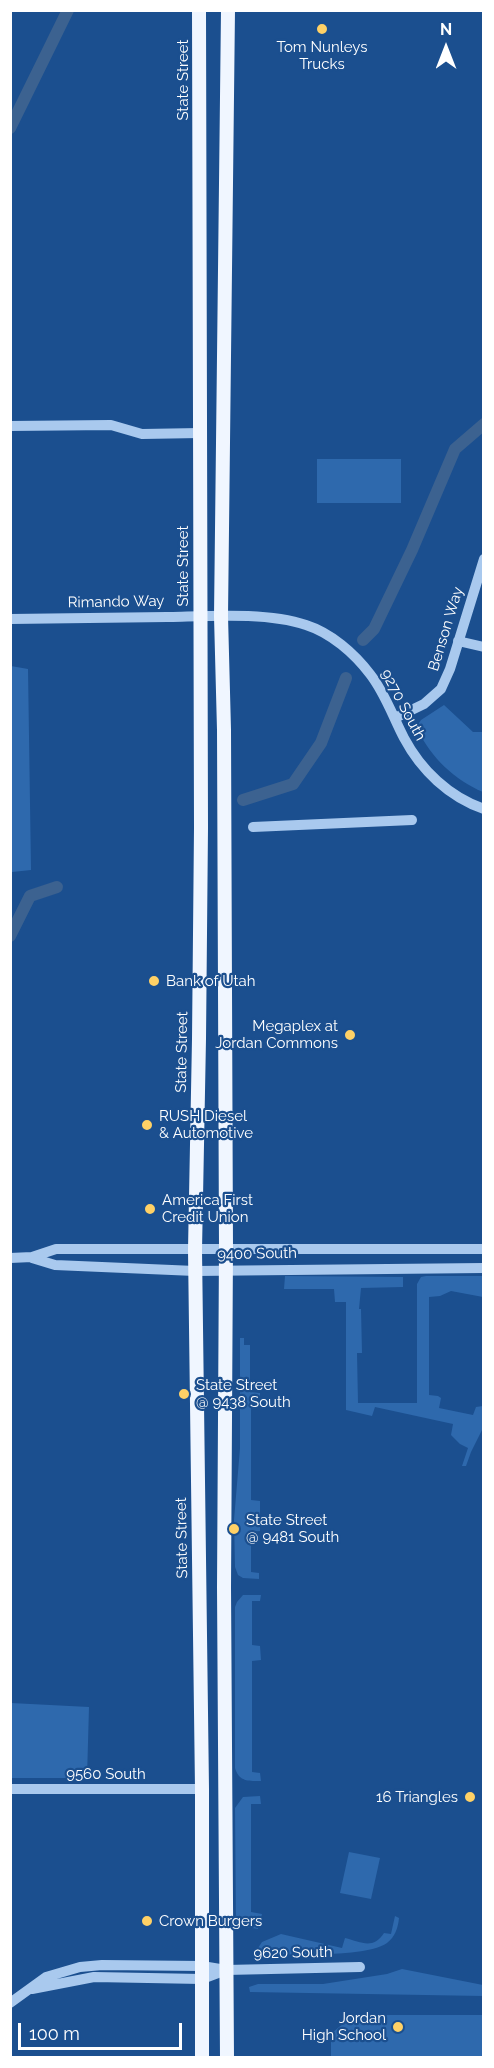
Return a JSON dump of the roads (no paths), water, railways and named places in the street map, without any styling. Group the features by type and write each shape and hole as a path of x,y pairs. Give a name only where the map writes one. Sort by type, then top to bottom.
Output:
{"main road":[{"name":"State Street","path":"200,10 199,1028 195,1270 202,1789 202,2058"},
{"path":"227,2058 224,1587 226,1249 224,730 221,616 228,10"}],"street":[{"path":"10,426 111,425 142,434 200,433"},
{"name":"Benson Way","path":"395,718 424,704 441,689 447,679 483,560"},
{"name":"Rimando Way","path":"10,619 221,616"},
{"name":"9270 South","path":"221,616 292,622 307,625 327,635 356,657 371,675 412,753 426,771 461,799 483,809"},
{"path":"458,641 483,647"},
{"path":"253,827 412,820"},
{"name":"9400 South","path":"10,1258 32,1257 56,1250 483,1249"},
{"name":"9400 South","path":"32,1257 56,1265 195,1270 483,1268"},
{"name":"9560 South","path":"10,1789 202,1789"},
{"name":"9620 South","path":"10,2003 46,1977 80,1967 102,1965 202,1972 360,1967"}],"waterway":[{"path":"10,128 68,10"},
{"path":"363,640 374,629 412,550 455,449 484,424"},
{"path":"243,800 293,784 321,743 346,678"},
{"path":"10,936 30,896 57,887"}],"place":[{"name":"Tom Nunleys Trucks","path":"322,29"},
{"name":"Bank of Utah","path":"154,981"},
{"name":"Megaplex at Jordan Commons","path":"350,1035"},
{"name":"RUSH Diesel & Automotive","path":"147,1125"},
{"name":"America First Credit Union","path":"150,1209"},
{"name":"State Street @ 9438 South","path":"184,1394"},
{"name":"State Street @ 9481 South","path":"234,1529"},
{"name":"16 Triangles","path":"470,1797"},
{"name":"Crown Burgers","path":"147,1921"},
{"name":"Jordan High School","path":"398,2027"}]}
